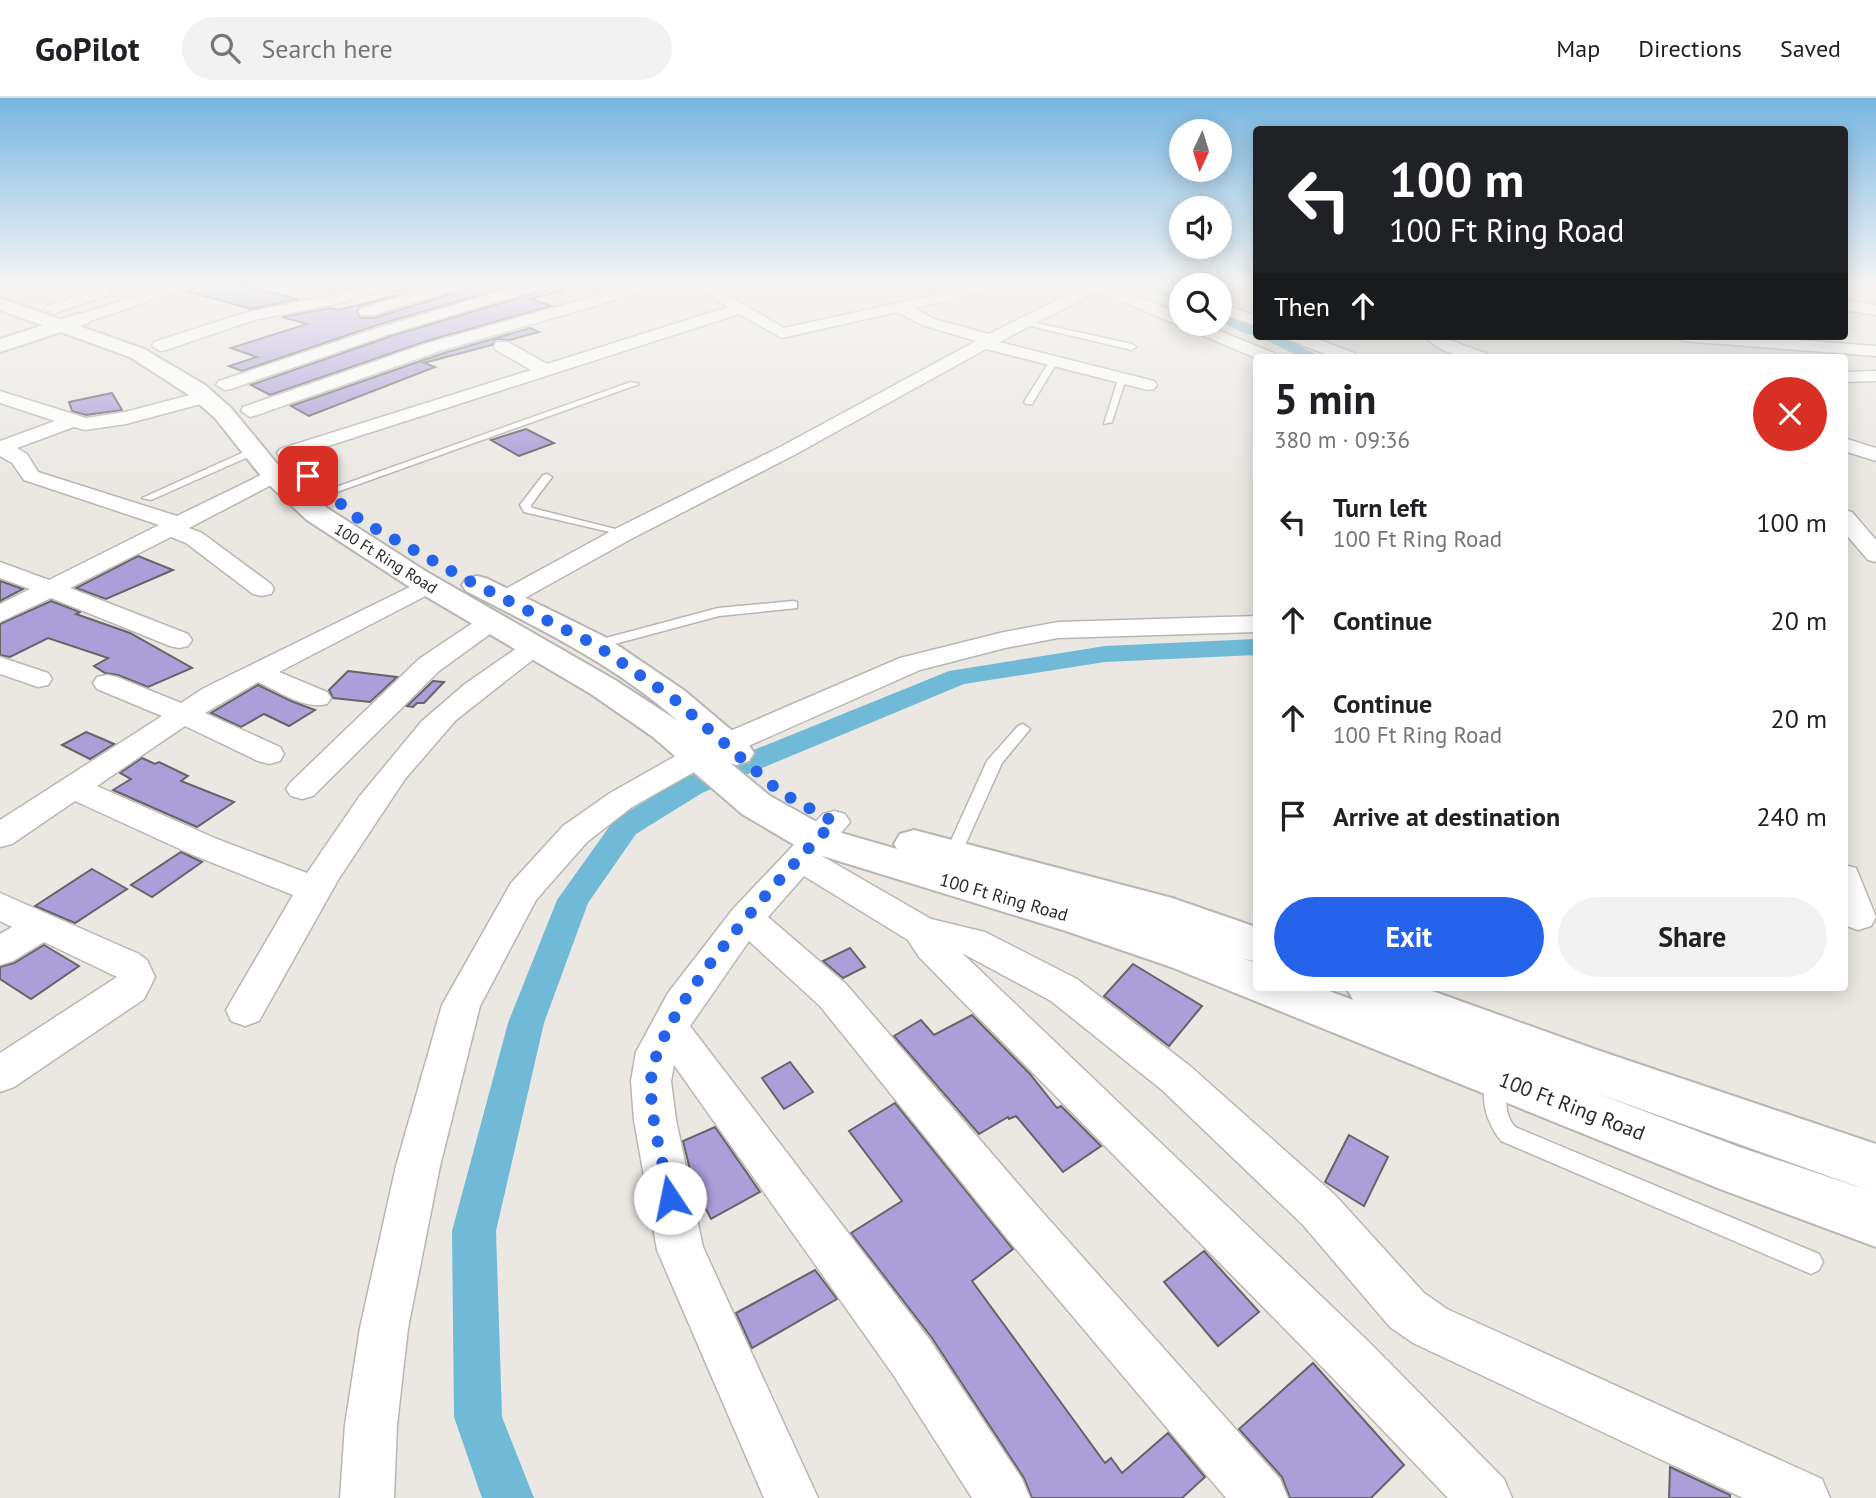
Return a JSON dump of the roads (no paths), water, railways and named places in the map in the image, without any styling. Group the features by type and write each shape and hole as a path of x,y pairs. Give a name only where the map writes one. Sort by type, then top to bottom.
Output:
{"main road":[{"name":"100 Ft Ring Road","path":"128,348 250,411 280,465"},
{"name":"100 Ft Ring Road","path":"166,348 215,391 223,413 253,452 280,465 315,497 360,520 498,610 536,647 666,729 720,756"},
{"name":"100 Ft Ring Road","path":"315,497 317,514 428,585 596,645 673,698 720,756 817,840 1080,919 1187,955 1253,981"},
{"name":"100 Ft Ring Road","path":"817,840 953,854 1172,914 1253,944"},
{"name":"100 Ft Ring Road","path":"1279,991 1739,1172 1876,1220"},
{"path":"1380,991 1592,1070 1876,1169"}],"street":[{"path":"0,397 43,409 71,421 102,423 215,391 335,348"},
{"path":"250,411 430,348"},
{"path":"506,348 545,371"},
{"path":"0,614 175,526 280,465 616,348"},
{"path":"302,789 429,664 498,610 623,534 789,450 975,348"},
{"path":"1012,348 1148,385"},
{"path":"1452,348 1470,354"},
{"path":"1842,348 1876,351"},
{"path":"1848,377 1876,376"},
{"path":"0,449 71,421"},
{"path":"1848,445 1876,455"},
{"path":"0,449 16,454 23,460 31,476 175,526 262,589"},
{"path":"1848,522 1873,551"},
{"path":"1848,548 1873,551"},
{"path":"0,569 179,640"},
{"path":"0,836 214,694 428,585"},
{"path":"367,1498 371,1425 384,1328 418,1166 461,1004 523,892 575,834 621,800 720,756 910,664 1004,640 1058,631 1253,624"},
{"path":"245,1010 313,889 355,824 421,740 475,689 536,647"},
{"path":"0,665 38,679"},
{"path":"257,673 317,698"},
{"path":"107,683 183,714 269,754"},
{"path":"73,788 205,847 313,889"},
{"path":"791,1498 680,1250 655,1120 651,1081 656,1052 682,1004 746,918 817,840 921,930 932,947 1349,1358 1485,1498"},
{"path":"1848,887 1860,918"},
{"path":"0,906 126,964 134,970 136,977 131,988 0,1075"},
{"path":"746,918 832,995 1021,1220 1261,1498"},
{"path":"0,951 42,926"},
{"path":"921,930 972,942 1064,990 1197,1097 1320,1210 1407,1310 1430,1326 1803,1498"},
{"path":"669,1028 912,1357 1003,1498"}],"lane":[{"path":"1029,402 1054,361"},
{"path":"1107,422 1122,378"},
{"path":"315,497 634,383"},
{"path":"147,498 253,452"},
{"path":"547,477 528,499 525,505 528,510 623,534"},
{"path":"596,645 718,612 793,605"},
{"path":"953,854 972,805 995,761 1023,729"},
{"path":"1496,1076 1494,1110 1499,1124 1508,1135 1811,1262"}],"waterway":[{"path":"1294,348 1307,354"},
{"path":"508,1498 478,1417 474,1231 526,1023 573,900 625,827 692,786 958,677 1105,654 1253,647"}]}
